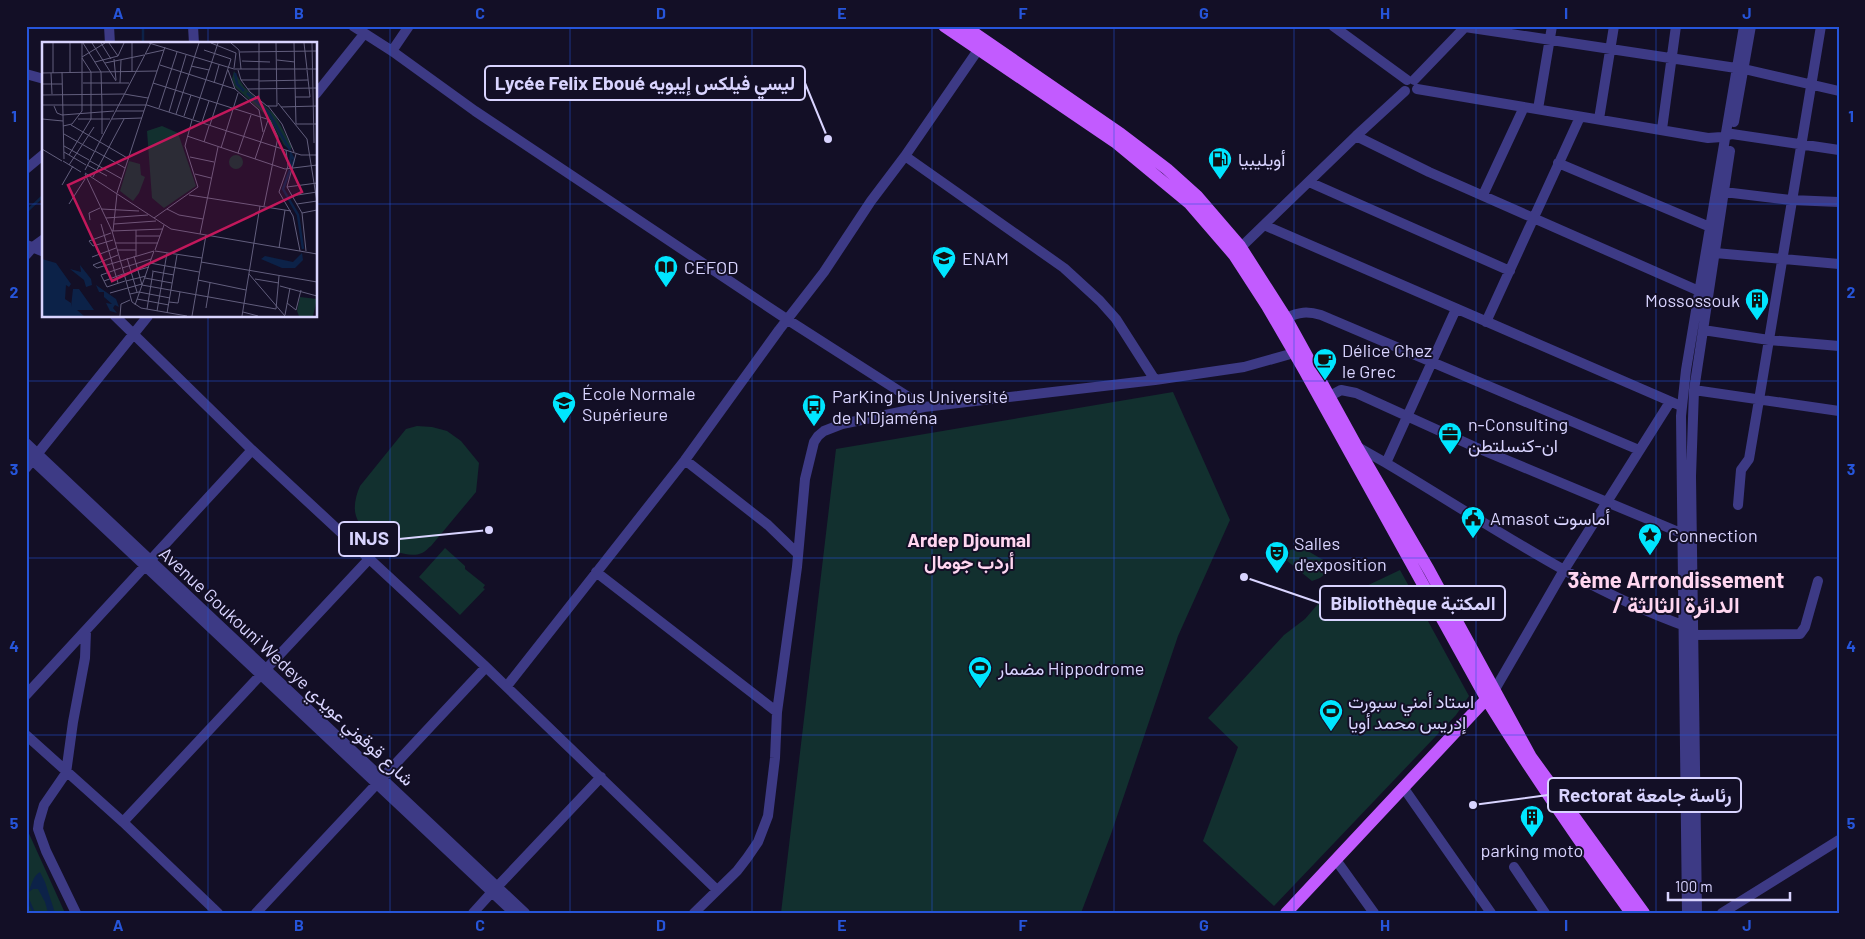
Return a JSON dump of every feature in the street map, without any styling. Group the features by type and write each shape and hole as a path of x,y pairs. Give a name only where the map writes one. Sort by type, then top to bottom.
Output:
{"main road":[{"path":"944,26 1163,174"},
{"path":"964,26 1121,134 1163,174 1237,251 1286,318 1298,350 1423,573 1516,748 1577,839 1631,913"},
{"path":"1237,251 1267,306 1330,396 1423,573"},
{"path":"1286,913 1490,696"},
{"path":"1490,696 1644,913"}],"street":[{"path":"109,26 110,42"},
{"path":"193,26 194,42"},
{"path":"353,26 392,51 475,111 788,320 924,407"},
{"path":"392,51 409,26"},
{"path":"1332,26 1413,83 1524,107 1708,138 1729,135 1839,150"},
{"path":"1538,109 1552,26"},
{"path":"1598,119 1614,26"},
{"path":"1662,130 1676,26"},
{"path":"1687,913 1681,533 1681,406 1710,227 1729,135 1740,68 1744,26"},
{"path":"1740,68 1751,26"},
{"path":"1738,505 1741,470 1749,459 1760,400 1800,144 1821,26"},
{"path":"1237,251 1356,136 1405,92 1412,93 1413,83 1466,27 1740,68 1839,91"},
{"path":"318,92 364,34"},
{"path":"506,686 685,460 824,272 871,201 905,156 978,50"},
{"path":"26,74 42,78"},
{"path":"1483,195 1524,107"},
{"path":"1486,322 1580,116"},
{"path":"1697,913 1691,476 1694,390 1724,192 1729,135"},
{"path":"1356,136 1429,172 1700,291"},
{"path":"26,169 42,156"},
{"path":"905,156 1057,263 1082,283 1116,319 1155,380"},
{"path":"1558,163 1710,227"},
{"path":"1309,182 1510,271"},
{"path":"1724,192 1791,200 1839,202"},
{"path":"1264,225 1681,406"},
{"path":"28,249 42,240"},
{"path":"28,249 42,252"},
{"path":"1715,253 1839,264"},
{"path":"1386,463 1456,309"},
{"path":"1286,318 1298,312 1309,311 1321,315 1639,450"},
{"path":"117,318 252,450 486,667 717,890"},
{"path":"30,459 146,318"},
{"path":"1703,330 1769,340 1839,346"},
{"path":"694,913 747,858 758,842 768,816 775,758 777,712 798,554 805,480 814,442 824,430 842,424 924,407 1155,380 1244,367 1298,350"},
{"path":"1330,396 1341,390 1349,391 1681,533"},
{"path":"1694,390 1839,411"},
{"path":"1490,696 1564,570 1670,402"},
{"name":"Avenue Goukouni Wedeye شارع قوقوني عويدي","path":"26,444 30,459 147,563 495,889 525,913"},
{"path":"1356,445 1564,570 1693,632 1800,634 1805,627 1818,581"},
{"path":"26,695 252,450"},
{"path":"685,460 768,525 798,554"},
{"path":"123,822 370,558"},
{"path":"596,572 777,712"},
{"path":"76,913 46,851 38,829 44,805 66,772 85,658 86,632"},
{"path":"256,913 486,667"},
{"path":"26,735 123,822 218,913"},
{"path":"473,913 601,778"},
{"path":"1403,787 1491,913"},
{"path":"1722,913 1839,840"},
{"path":"1336,860 1374,913"},
{"path":"1514,868 1546,913"},
{"name":"Avenue Goukouni Wedeye شارع قوقوني عويدي","path":"495,889 514,913"}],"green space":[{"name":"مضمار Hippodrome","path":"1173,392 1230,520 1178,636 1111,834 1081,913 781,913 836,449"},
{"path":"417,426 447,431 461,441 479,463 476,492 431,546 423,552 414,555 394,551 374,539 360,524 356,516 355,505 360,486 406,429"},
{"path":"1301,547 1325,561 1326,569 1320,578 1312,581 1286,560 1283,552"},
{"path":"445,548 465,566 465,569 485,585 483,588 485,589 460,615 419,577"},
{"name":"استاد أمني سبورت إدريس محمد أويا","path":"1400,570 1469,696 1456,715 1274,906 1203,841 1238,747 1208,718 1284,635 1305,619 1318,604 1322,607"},
{"path":"26,827 65,913 26,913"}],"water":[{"path":"40,872 55,913 48,913 38,889 33,889 29,892 34,878"}],"waterway":[{"path":"143,26 143,42"},
{"path":"26,212 42,197"},
{"path":"26,895 34,913"}],"place":[{"name":"Lycée Felix Eboué ليسي فيلكس إيبويه","path":"828,139"},
{"name":"أويليبيا","path":"1220,180"},
{"name":"ENAM","path":"944,279"},
{"name":"CEFOD","path":"666,288"},
{"name":"Mossossouk","path":"1757,321"},
{"name":"Délice Chez le Grec","path":"1325,381"},
{"name":"École Normale Supérieure","path":"564,424"},
{"name":"ParKing bus Université de N'Djaména","path":"814,427"},
{"name":"n-Consulting ان-كنسلتطن","path":"1450,455"},
{"name":"INJS","path":"489,530"},
{"name":"Amasot أماسوت","path":"1473,539"},
{"name":"Connection","path":"1650,556"},
{"name":"Salles d'exposition","path":"1277,574"},
{"name":"Bibliothèque المكتبة","path":"1244,577"},
{"name":"مضمار Hippodrome","path":"980,689"},
{"name":"استاد أمني سبورت إدريس محمد أويا","path":"1331,732"},
{"name":"Rectorat رئاسة جامعة","path":"1473,805"},
{"name":"parking moto","path":"1532,838"}],"district":[{"name":"Ardep Djoumal أردب جومال","path":"969,550"},
{"name":"3ème Arrondissement / الدائرة الثالثة","path":"1676,592"}]}
